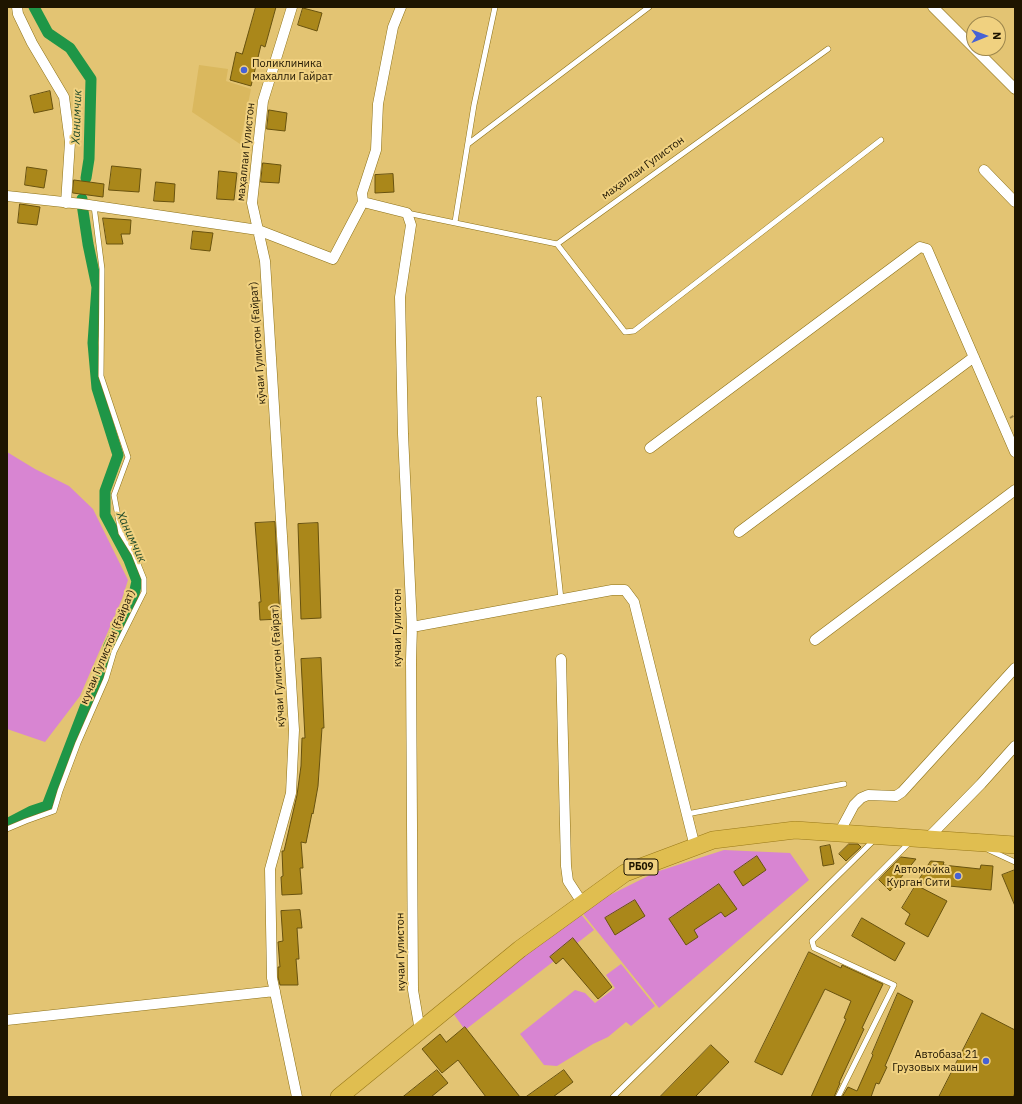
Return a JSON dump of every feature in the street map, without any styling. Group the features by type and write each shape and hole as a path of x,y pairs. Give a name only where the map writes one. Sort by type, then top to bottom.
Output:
{"highway":[{"name":"РБ09","path":"339,1097 520,950 625,873 712,840 795,830 1015,845"}],"street":[{"path":"17,7 18,14 32,43 64,97 70,142 67,203"},
{"name":"маҳаллаи Гулистон","path":"258,230 252,203 263,101 292,7"},
{"path":"7,196 91,206 258,230 333,259 363,202 362,193 376,150 378,104 393,27 401,7"},
{"path":"933,7 1015,89"},
{"path":"984,170 1015,202"},
{"path":"363,202 407,213"},
{"name":"кучаи Гулистон","path":"407,213 412,224 400,297 403,434 412,627 410,660 413,990 420,1031"},
{"name":"кӯчаи Гулистон (Ғайрат)","path":"258,230 265,261 294,730 291,794 270,869 272,978 298,1097"},
{"path":"650,448 920,247 927,249 1015,452"},
{"path":"739,532 974,357"},
{"path":"815,640 1015,490"},
{"path":"412,627 612,590 625,590 634,602 695,847"},
{"path":"561,659 566,866 568,881 582,904"},
{"path":"839,833 854,805 861,798 868,795 896,796 902,792 1015,668"},
{"path":"920,838 981,784 1015,746"},
{"path":"7,1020 275,991"}],"lane":[{"path":"455,222 474,106 494,7"},
{"path":"468,144 648,7"},
{"name":"маҳаллаи Гулистон","path":"558,244 828,49"},
{"path":"407,213 558,244 625,332 634,331 881,140"},
{"name":"кучаи Гулистон (Ғайрат)","path":"7,829 54,811 78,743 106,679 114,652 144,592 144,579 134,554 121,533 114,495 128,457 101,376 102,269 91,206"},
{"path":"539,399 562,600"},
{"path":"687,814 844,784"},
{"path":"613,1097 879,836"},
{"path":"838,1097 894,985 814,948 812,941 920,838"},
{"path":"974,842 1015,862"}],"shaded area":[{"path":"199,65 228,69 226,81 251,89 240,144 192,112"},
{"path":"7,452 35,469 69,486 93,509 128,580 122,599 80,696 45,742 7,729"},
{"path":"724,850 790,853 809,880 659,1008 580,910 656,872"},
{"path":"579,912 594,930 465,1030 453,1013"},
{"path":"621,964 655,1006 631,1026 626,1022 608,1037 593,1044 557,1066 544,1065 520,1034 575,990 585,993 595,1003 615,988 606,975"}],"building":[{"path":"256,7 276,7 265,47 261,45 251,86 230,80 236,52 242,54"},
{"path":"303,8 322,13 317,31 298,25"},
{"path":"50,91 53,109 34,113 30,96"},
{"path":"269,110 287,113 285,131 267,129"},
{"path":"263,163 281,165 279,183 261,182"},
{"path":"112,166 141,169 139,192 109,190"},
{"path":"27,167 47,170 44,188 25,185"},
{"path":"219,171 237,173 234,200 217,199"},
{"path":"393,174 394,192 375,193 375,175"},
{"path":"74,180 104,184 103,197 73,193"},
{"path":"156,182 175,184 174,202 154,201"},
{"path":"20,204 40,207 37,225 18,223"},
{"path":"103,218 131,220 130,234 121,234 123,244 107,244"},
{"path":"193,231 213,233 210,251 191,249"},
{"path":"275,522 280,619 260,620 259,602 261,602 255,523"},
{"path":"318,523 321,618 301,619 298,524"},
{"path":"321,658 324,728 322,728 318,786 313,814 312,813 306,843 301,842 303,868 300,868 302,894 282,895 282,851 284,851 297,795 301,766 302,738 305,738 301,659"},
{"path":"849,844 858,844 861,847 846,861 839,854"},
{"path":"830,845 834,864 823,866 820,847"},
{"path":"757,856 766,870 743,886 734,872"},
{"path":"901,857 916,859 890,891 879,880"},
{"path":"931,861 944,862 943,865 980,869 981,865 993,866 991,890 917,883"},
{"path":"1015,870 1015,906 1002,875"},
{"path":"719,884 737,909 725,917 721,912 694,930 698,937 686,945 669,919"},
{"path":"916,885 947,901 928,937 905,924 910,914 902,908"},
{"path":"635,900 645,916 615,935 605,918"},
{"path":"300,910 302,928 297,928 299,959 296,959 298,985 280,985 278,977 278,967 280,967 278,942 283,941 281,911"},
{"path":"862,918 905,943 895,961 852,936"},
{"path":"573,938 612,987 598,999 563,958 556,964 550,957"},
{"path":"809,952 841,968 842,965 883,984 862,1028 864,1029 834,1097 811,1097 846,1019 844,1018 851,1001 825,989 782,1075 755,1062"},
{"path":"898,993 913,1001 885,1066 887,1067 879,1084 876,1083 871,1097 842,1097 848,1087 857,1091"},
{"name":"Автобаза 21 Грузовых машин","path":"982,1013 1015,1030 1015,1093 1013,1097 939,1097"},
{"path":"465,1027 520,1097 486,1097 458,1060 442,1073 422,1049 440,1034 446,1042"},
{"path":"711,1045 729,1062 695,1097 660,1097"},
{"path":"437,1070 448,1083 431,1097 403,1097"},
{"path":"564,1070 573,1082 553,1097 526,1097"}],"waterway":[{"name":"Ханимчик","path":"34,7 48,33 70,48 91,79 89,159 86,178"},
{"name":"Ханимчик","path":"7,824 32,811 47,806 87,702 100,679 109,646 133,599 137,581 129,560 105,515 105,491 118,455 97,388 93,343 97,287 88,244 82,199"}],"place":[{"name":"Поликлиника махалли Гайрат","path":"244,70"},
{"name":"Автомойка Курган Сити","path":"958,876"},
{"name":"Автобаза 21 Грузовых машин","path":"986,1061"}]}
